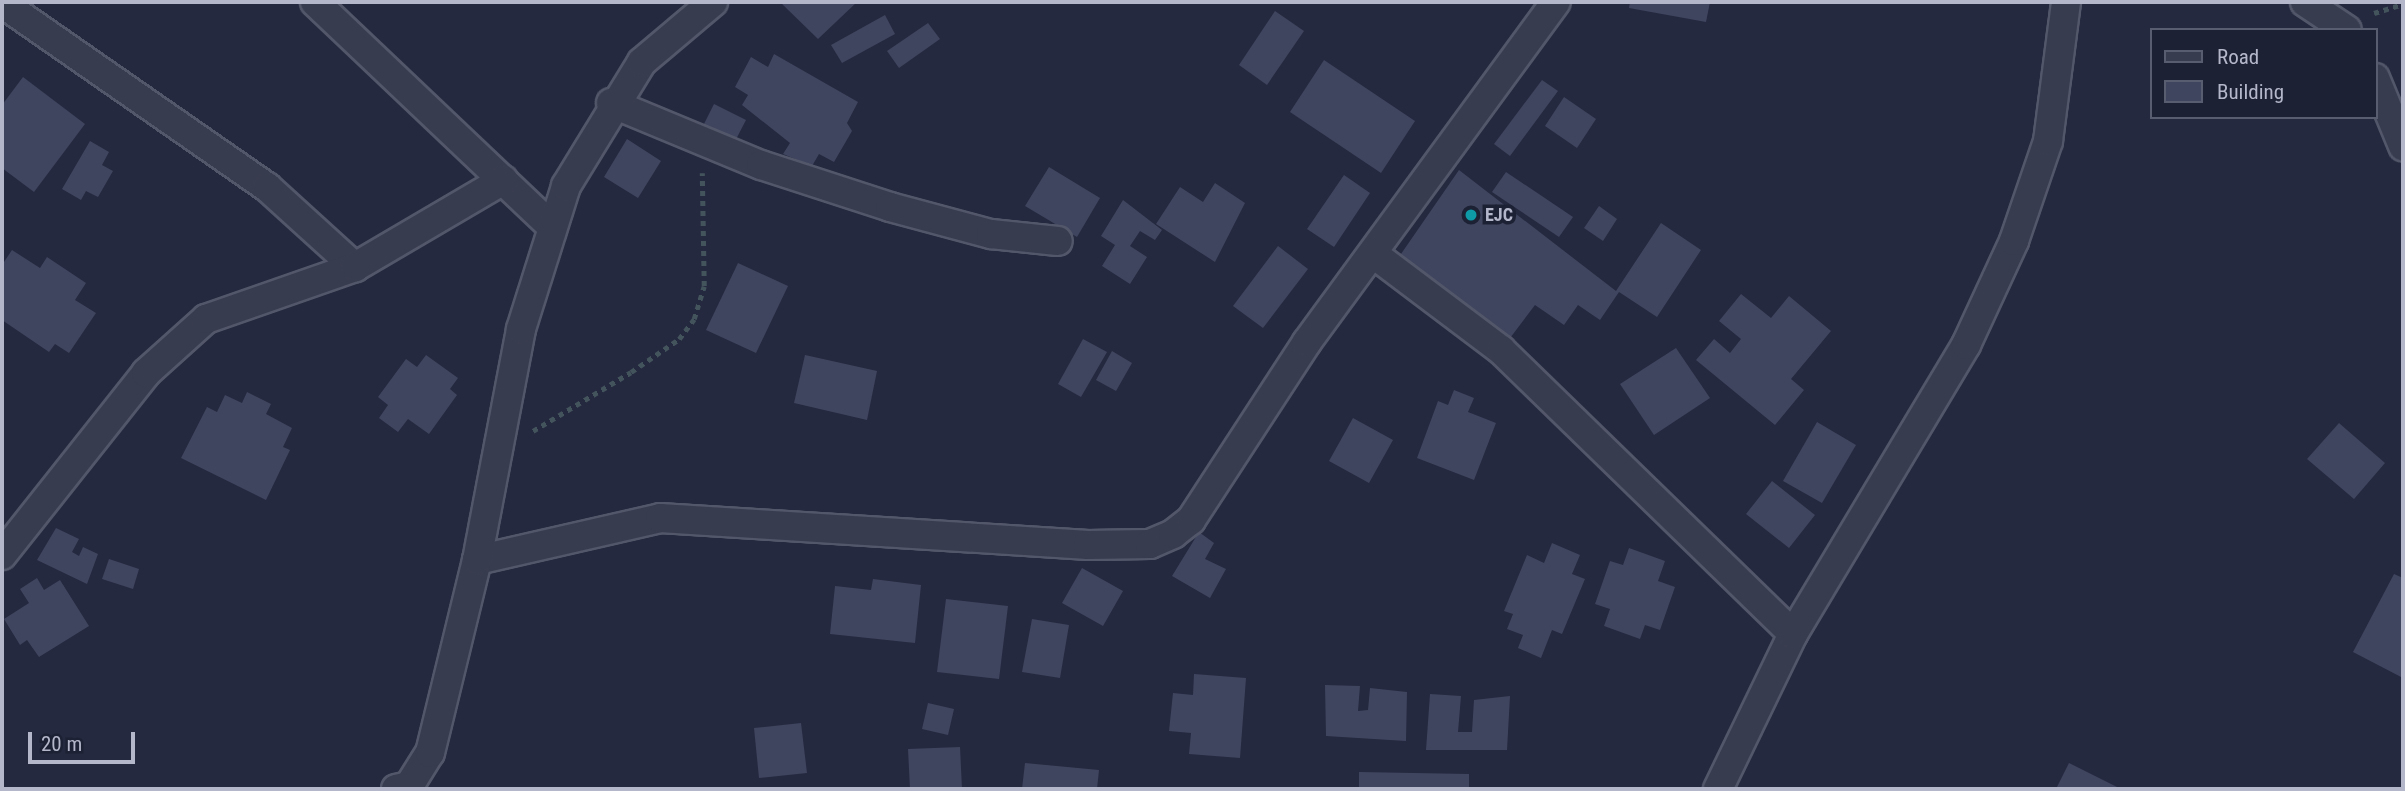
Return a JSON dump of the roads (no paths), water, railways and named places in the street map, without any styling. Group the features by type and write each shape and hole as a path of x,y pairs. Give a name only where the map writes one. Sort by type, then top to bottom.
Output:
{"street":[{"path":"314,2 551,226"},
{"path":"406,788 430,753 477,560 521,329 551,226 583,149 611,103 642,62 713,2"},
{"path":"477,560 660,518 884,528 945,540 1150,544 1191,520 1307,342 1376,255 1556,2"},
{"path":"1718,789 1793,634 1966,345 2014,242 2048,141 2066,2"},
{"path":"2305,2 2344,28"},
{"path":"2,3 256,180 355,267"},
{"path":"2377,83 2403,146"},
{"path":"611,103 701,141 890,207 991,234 1058,240"},
{"path":"2,555 146,373 206,318 355,267 503,180"},
{"path":"1376,255 1501,350 1793,634"}],"place":[{"name":"EJC","path":"1471,215"}]}
